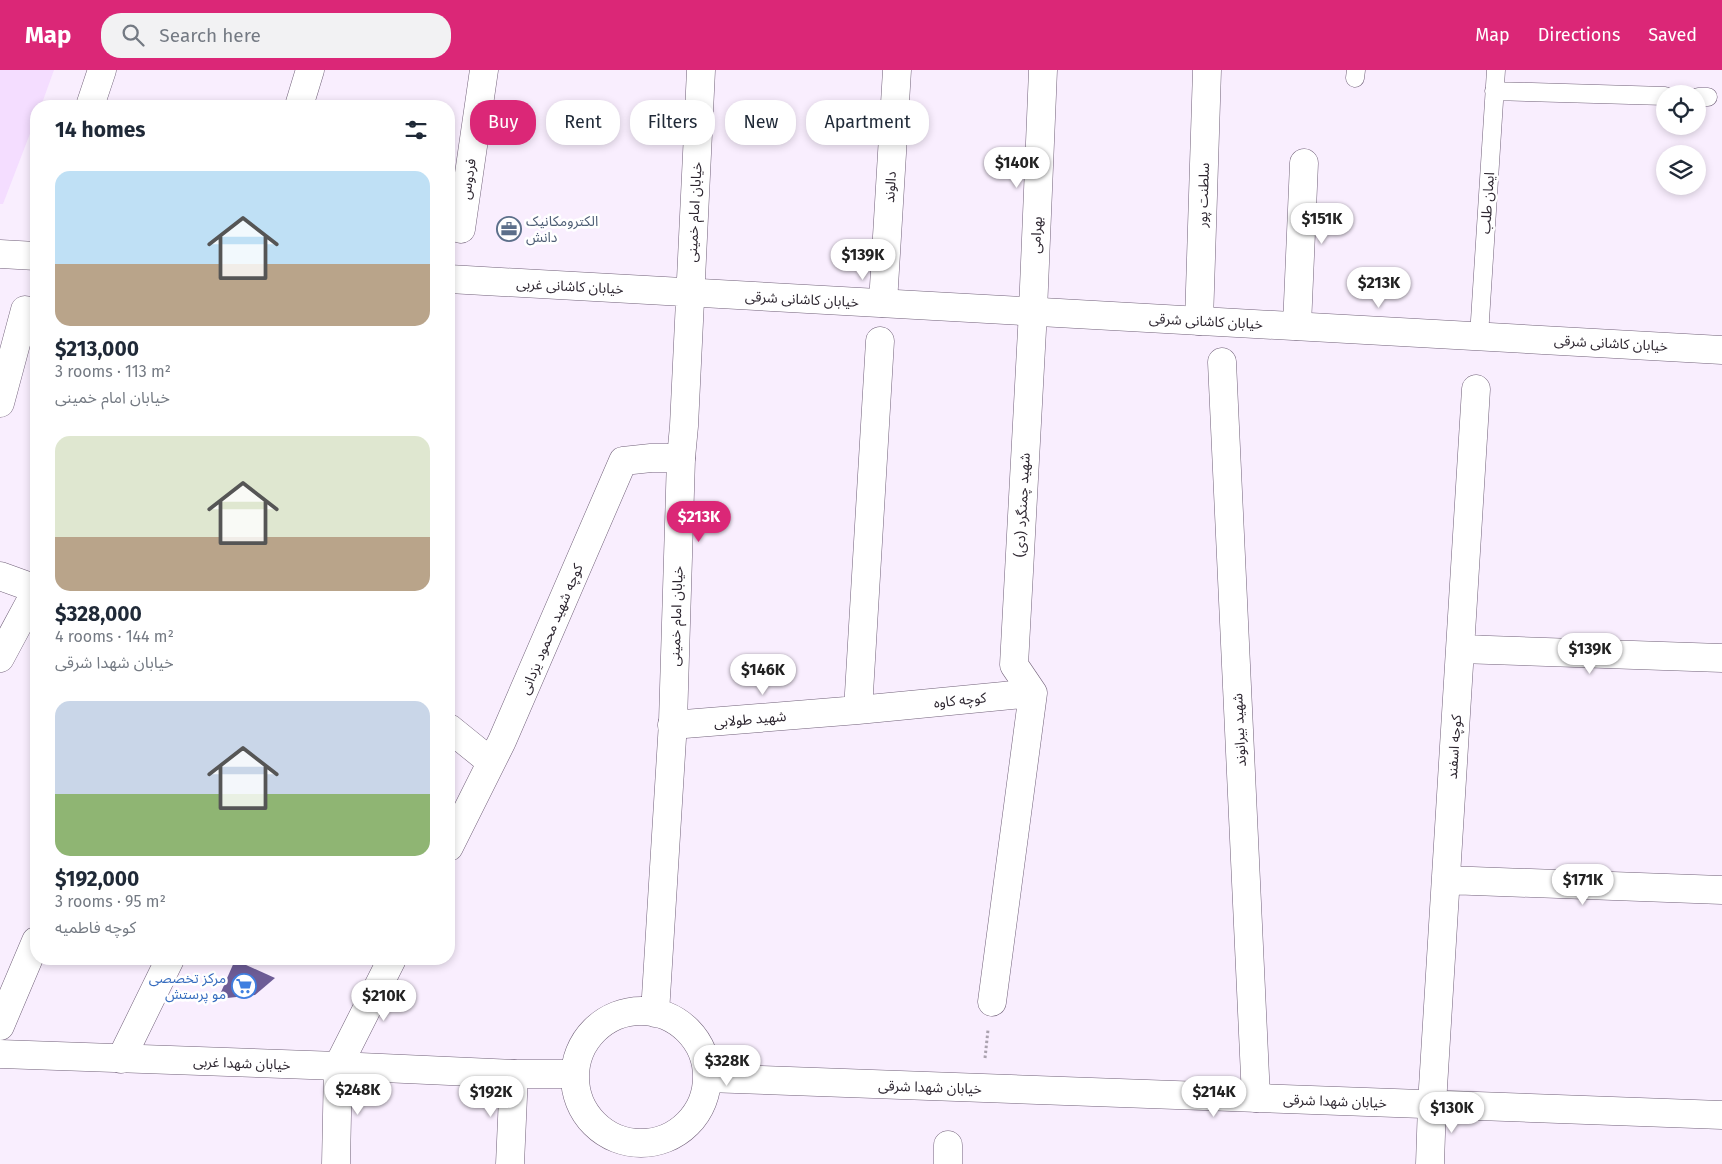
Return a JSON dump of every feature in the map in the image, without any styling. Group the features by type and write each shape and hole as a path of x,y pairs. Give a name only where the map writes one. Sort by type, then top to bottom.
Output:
{"street":[{"path":"92,100 102,70"},
{"path":"301,100 310,70"},
{"name":"فردوس","path":"461,229 484,70"},
{"name":"خیابان امام خمینی","path":"655,1013 672,725 681,458 701,70"},
{"name":"دالوند","path":"883,303 897,70"},
{"name":"بهرامی","path":"1033,311 1044,70"},
{"name":"سلطنت پور","path":"1199,321 1207,70"},
{"path":"1297,326 1304,163"},
{"path":"0,254 30,256"},
{"name":"خیابان کاشانی غربی","path":"455,279 690,292"},
{"name":"خیابان کاشانی شرقی","path":"690,292 1722,350"},
{"path":"0,403 25,310"},
{"name":"شهید چمنگرد (دی)","path":"1033,311 1014,665 1033,693"},
{"path":"858,710 880,341"},
{"name":"شهید بیرانوند","path":"1222,362 1256,1098"},
{"name":"کوچه اسفند","path":"1430,1164 1432,1104 1476,389"},
{"name":"کوچه شهید محمود یزدانی","path":"455,835 502,741 623,461 651,458 681,458"},
{"path":"0,576 30,588"},
{"path":"0,658 30,601"},
{"path":"1460,650 1722,658"},
{"path":"992,1002 1033,693"},
{"name":"کوچه کاوه","path":"858,710 1033,693"},
{"name":"شهید طولابی","path":"672,725 858,710"},
{"path":"455,733 491,762"},
{"path":"1446,880 1722,890"},
{"path":"0,1026 30,956"},
{"path":"121,1059 167,965"},
{"path":"336,1164 338,1066 389,965"},
{"path":"632,1012 655,1013 672,1019 687,1030 698,1044 705,1061 708,1078 704,1099 694,1118 679,1132 639,1154 600,1130 585,1114 576,1095 574,1074 579,1051 592,1032 610,1018 632,1012"},
{"name":"خیابان شهدا غربی","path":"0,1054 514,1074 574,1074"},
{"path":"510,1164 514,1074"},
{"name":"خیابان شهدا شرقی","path":"708,1078 1722,1115"}],"lane":[{"name":"ایمان طلب","path":"1479,336 1496,70"},
{"path":"1494,91 1656,96"}],"path":[{"path":"980,1088 992,1002"}],"shaded area":[{"path":"0,70 54,70 43,100 30,100 30,134 3,204 0,204"}],"building":[{"name":"مرکز تخصصی مو پرستش","path":"233,965 246,965 275,978 255,995 218,999"}],"place":[{"name":"الکترومکانیک دانش","path":"509,229"},
{"name":"مرکز تخصصی مو پرستش","path":"244,986"}]}
